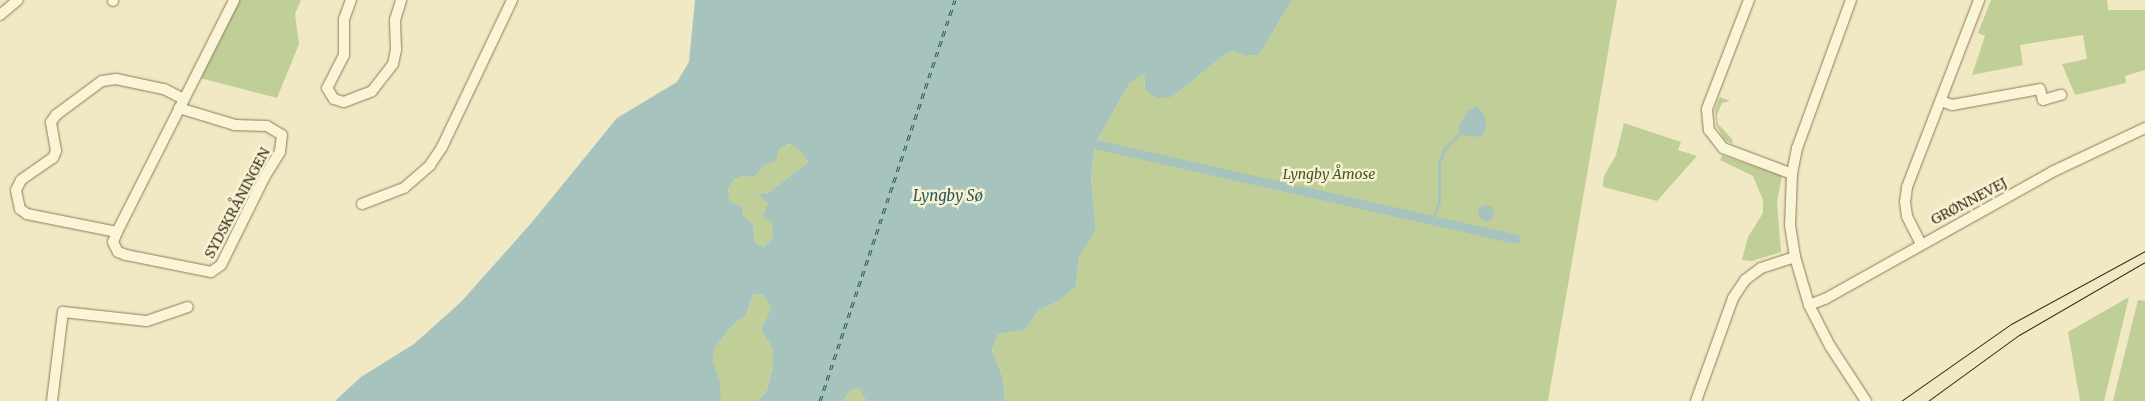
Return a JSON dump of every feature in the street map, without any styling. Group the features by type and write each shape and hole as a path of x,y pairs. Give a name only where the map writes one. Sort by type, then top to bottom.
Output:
{"street":[{"path":"0,15 18,0"},
{"path":"117,232 234,0"},
{"path":"350,0 344,19 344,55 327,88 331,97 340,102 355,100 372,91 393,64 396,50 395,20 401,0"},
{"path":"362,204 404,188 430,165 442,147 512,0"},
{"path":"1748,0 1707,109 1709,130 1723,148 1792,174"},
{"path":"1851,0 1811,105 1792,174 1790,204 1795,257 1809,305 1840,362 1868,399"},
{"path":"1921,244 1907,216 1905,202 1907,187 1980,0"},
{"name":"SYDSKRÅNINGEN","path":"116,79 164,89 182,104 235,125 276,129 282,135 280,152 217,270 206,272 118,252 113,242 117,232 27,214 20,209 16,190 21,180 52,158 56,143 50,130 56,115 102,81 116,79"},
{"path":"1940,101 1952,105 2040,89 2043,100 2061,95"},
{"name":"GRØNNEVEJ","path":"1809,305 1825,299 2054,171 2145,128"},
{"path":"1696,401 1733,298 1745,280 1761,268 1795,257"},
{"path":"52,401 63,312 147,321 188,307"}],"green space":[{"path":"239,0 301,0 295,14 299,44 277,98 200,78"},
{"name":"Lyngby Åmose","path":"1292,0 1617,0 1548,401 1005,401 1003,378 992,350 998,334 1025,330 1039,310 1057,302 1076,287 1079,257 1096,230 1091,177 1095,144 1129,84 1144,73 1145,90 1172,97 1225,54 1234,51 1246,56 1259,55"},
{"path":"1991,0 2107,0 2108,10 2145,10 2145,70 2125,76 2126,83 2075,95 2062,64 2087,59 2083,35 2020,45 2023,65 1972,75 1985,36 1978,33"},
{"path":"1720,97 1730,101 1722,103 1717,115 1718,124 1733,140 1732,144 1724,139 1716,125 1715,108"},
{"path":"1624,123 1681,142 1678,150 1697,156 1657,201 1603,187 1604,176 1616,155"},
{"path":"791,144 800,150 808,162 767,194 758,192 768,204 773,237 764,247 755,243 753,224 742,214 742,207 730,202 728,189 734,179 744,176 754,177 779,149"},
{"path":"1722,155 1782,176 1777,202 1781,252 1752,261 1742,260 1748,237 1763,213 1763,200 1753,176 1720,160"},
{"path":"753,294 763,295 771,308 761,330 773,349 773,368 766,392 757,401 721,401 713,362 715,347 732,326 746,315"},
{"path":"2129,297 2104,401 2080,401 2068,332"},
{"path":"2138,300 2145,301 2145,401 2113,401"},
{"path":"859,388 866,401 843,401 850,391"}],"water":[{"name":"Lyngby Sø","path":"695,0 1292,0 1259,55 1246,56 1234,51 1225,54 1172,97 1158,98 1145,90 1144,73 1129,84 1095,144 1091,177 1096,230 1079,257 1076,287 1057,302 1039,310 1025,330 998,334 992,350 1003,378 1005,401 866,401 859,388 850,391 843,401 757,401 766,392 773,368 773,349 761,330 771,308 763,295 753,294 746,315 732,326 715,347 713,362 720,383 721,401 335,401 361,377 414,344 461,302 533,221 617,118 677,82 689,62","holes":["790,144 800,150 808,162 767,194 757,192 768,204 763,217 771,222 773,237 764,247 755,243 753,224 742,214 742,207 730,202 728,189 734,179 744,176 754,177 766,164 776,161 779,149"]},
{"path":"1477,106 1485,116 1486,129 1481,137 1460,135 1459,127 1467,111"},
{"path":"1483,205 1489,205 1494,210 1492,219 1483,221 1478,216 1478,210"}],"waterway":[{"path":"1432,220 1439,202 1439,163 1444,150 1460,133"},
{"path":"1095,144 1515,239"}],"ferry route":[{"path":"819,401 954,0"},
{"path":"821,401 956,0"}],"tram line":[{"path":"1901,401 2011,324 2145,251"},
{"path":"1928,401 2019,335 2145,262"}]}
